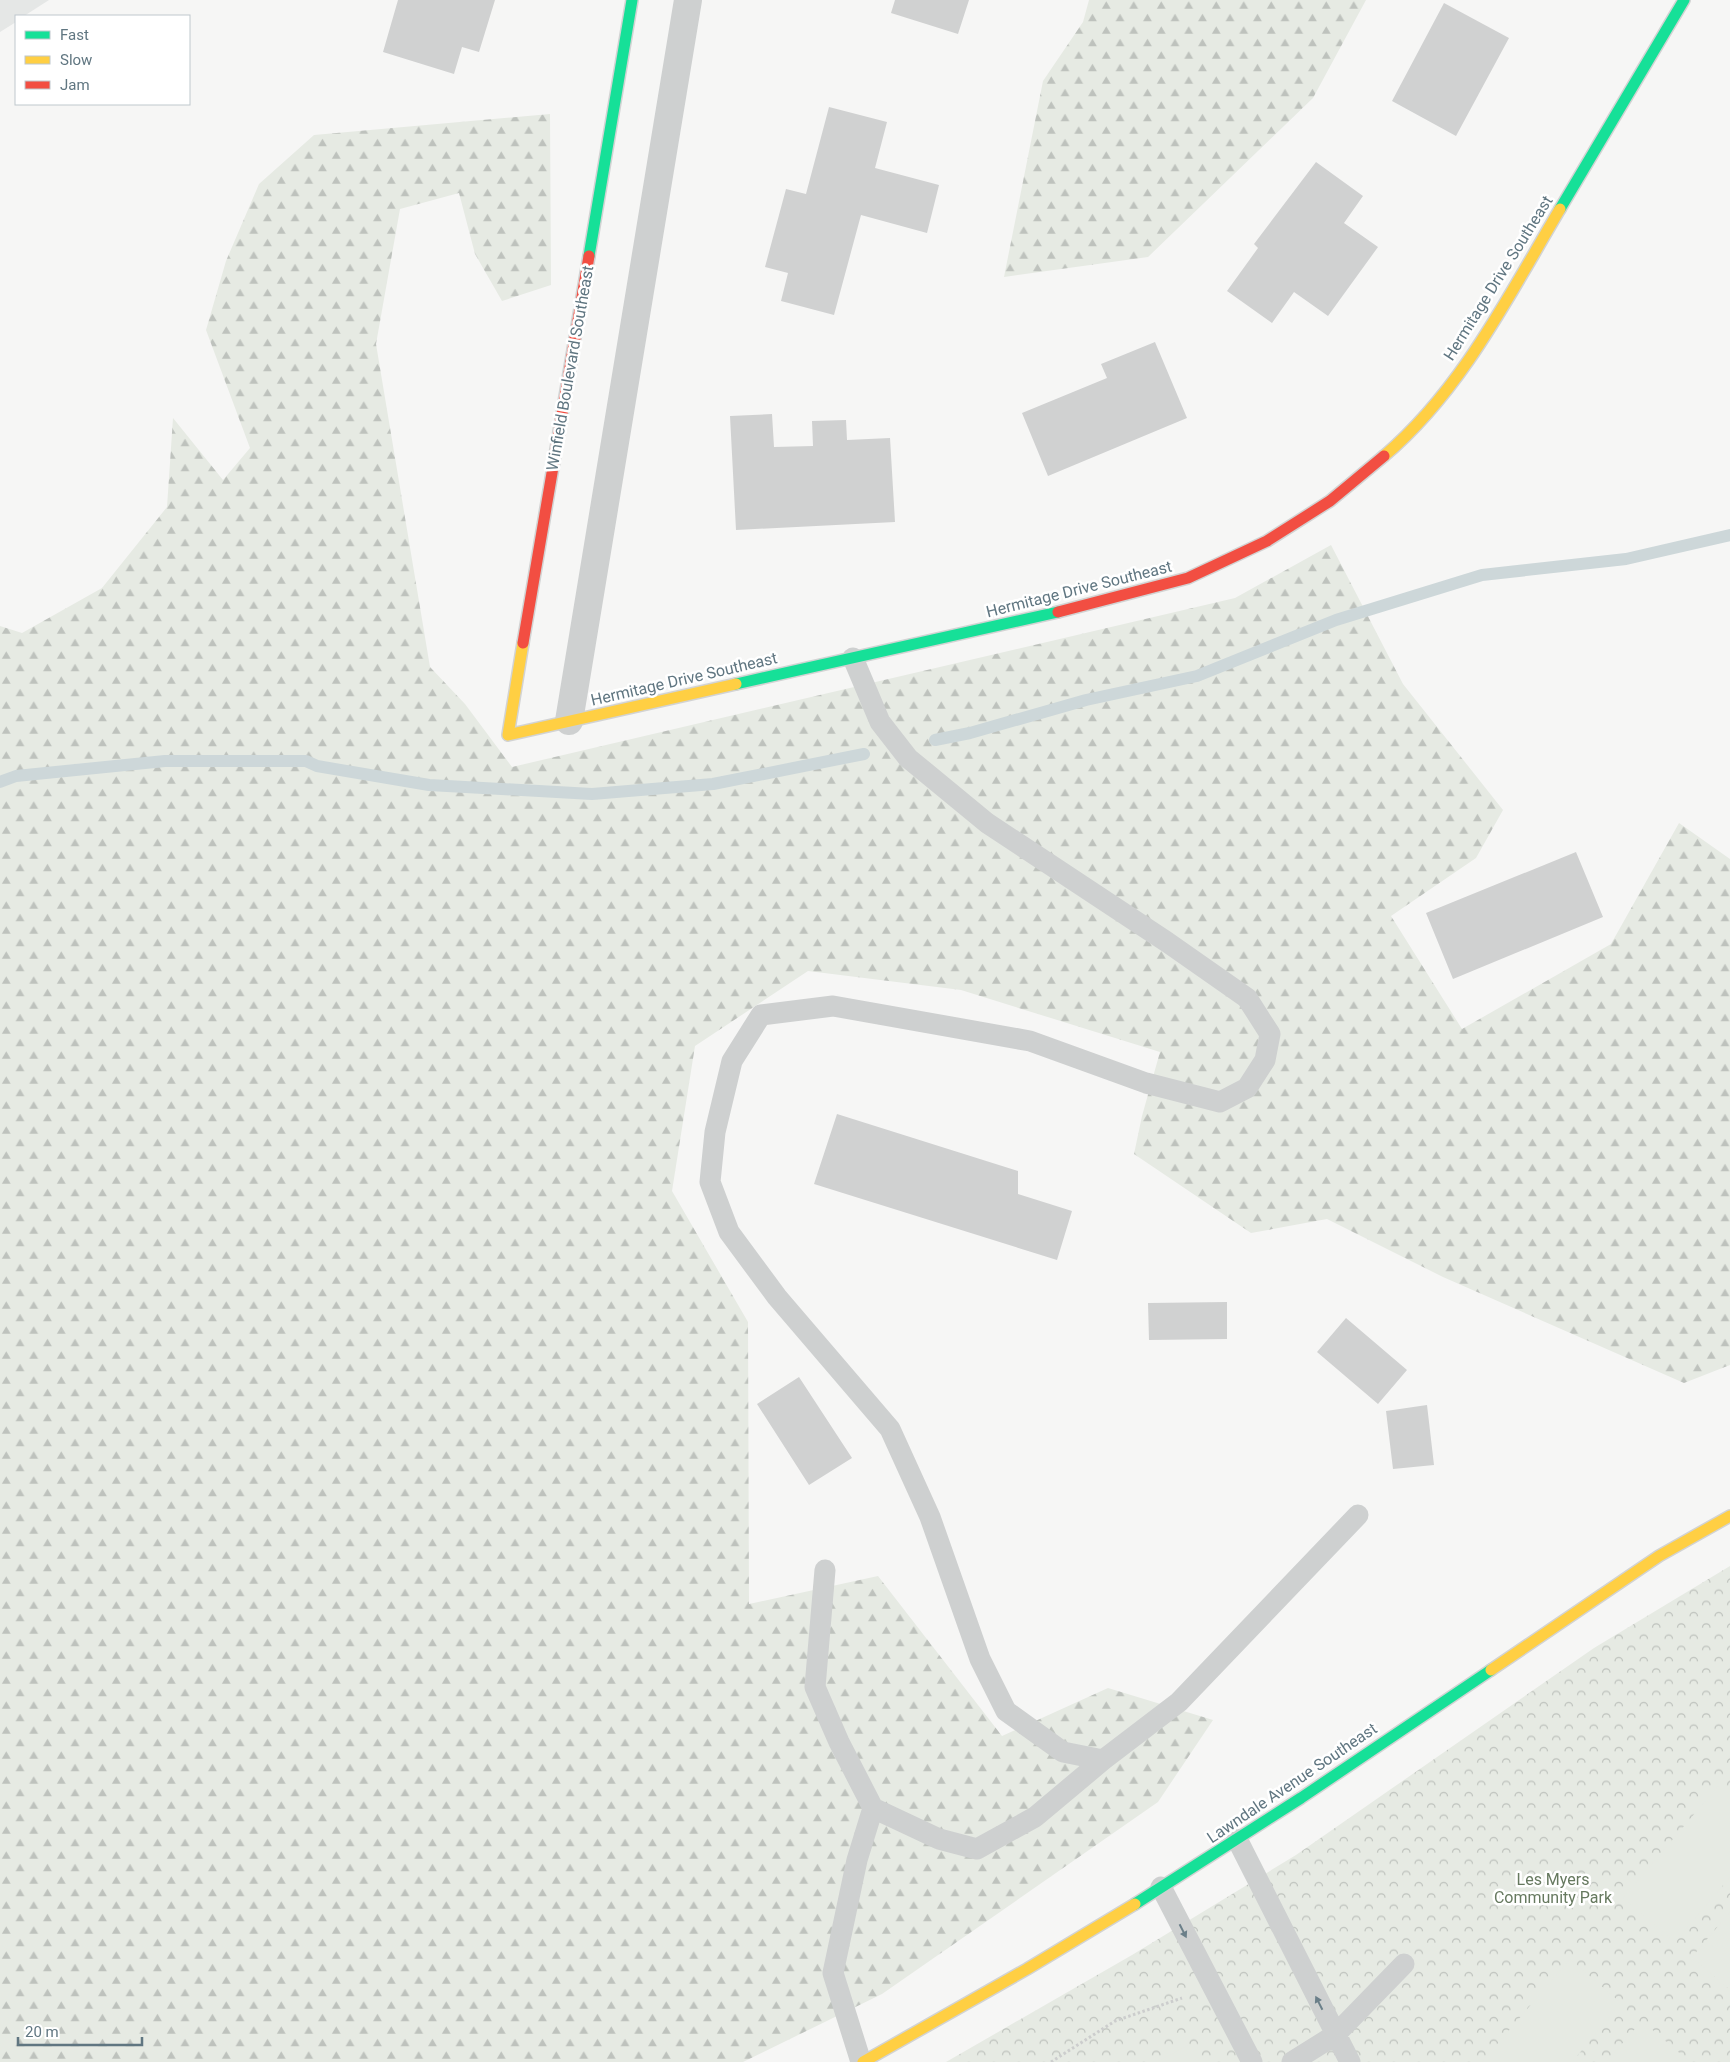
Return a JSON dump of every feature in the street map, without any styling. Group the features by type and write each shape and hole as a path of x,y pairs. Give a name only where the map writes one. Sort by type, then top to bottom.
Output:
{"street":[{"name":"Winfield Boulevard Southeast","path":"508,735 632,0"},
{"path":"569,721 688,0"},
{"name":"Hermitage Drive Southeast","path":"508,735 1095,604 1188,578 1267,541 1330,501 1412,432 1476,351 1684,0"},
{"name":"Lawndale Avenue Southeast","path":"862,2062 1081,1938 1161,1888 1659,1556 1730,1516"}],"lane":[{"path":"853,658 880,722 908,758 987,824 1167,942 1246,998 1270,1034 1266,1060 1247,1088 1220,1102 1146,1083 1030,1041 833,1006 760,1015 732,1061 715,1132 710,1182 729,1232 777,1297 890,1430 930,1517 980,1659 1006,1711 1063,1752 1103,1760"},
{"path":"825,1570 816,1687 839,1742 873,1808 939,1839 977,1849 1035,1817 1103,1760 1179,1702 1358,1515"},
{"path":"862,2062 833,1973 857,1860 873,1808"},
{"path":"1237,1839 1350,2062"},
{"path":"1161,1888 1252,2062"},
{"path":"1292,2062 1335,2035 1404,1964"}],"path":[{"path":"1051,2062 1115,2021 1187,1996"}],"shaded area":[{"path":"0,0 49,0 26,15 15,15 15,23 0,32"}],"green space":[{"path":"1089,0 1366,0 1313,98 1148,257 1004,277 1043,81 1083,22"},
{"path":"550,114 551,285 502,301 475,254 459,193 400,209 376,344 430,667 465,704 512,767 1235,598 1331,545 1403,684 1503,810 1476,858 1391,916 1462,1029 1611,944 1679,823 1730,859 1730,1365 1684,1383 1443,1277 1327,1219 1251,1233 1134,1154 1142,1116 1160,1052 961,990 808,971 695,1046 672,1191 748,1322 749,1604 878,1576 1002,1736 1108,1688 1213,1720 1158,1802 882,1994 743,2062 0,2062 0,626 22,633 102,588 167,507 173,418 223,480 250,448 206,330 226,261 259,184 314,135"},
{"name":"Les Myers Community Park","path":"1730,1566 1730,2062 946,2062 1132,1955 1296,1855 1594,1648"},
{"path":"1718,1786 1730,1796 1730,1877 1675,1942 1623,1898"},
{"path":"1730,1912 1730,1990 1692,1957"},
{"path":"1570,1959 1621,2003 1572,2062 1482,2062"},
{"path":"1642,2021 1690,2062 1606,2062"},
{"path":"1190,2044 1200,2062 1157,2062"}],"building":[{"path":"398,0 495,0 479,52 462,47 454,74 383,52"},
{"path":"895,0 969,0 958,34 891,13"},
{"path":"1444,3 1509,38 1456,136 1392,101"},
{"path":"829,107 887,122 875,168 939,185 927,233 861,215 834,315 781,301 788,273 765,267 786,189 806,194"},
{"path":"1316,162 1363,196 1344,223 1378,247 1328,316 1294,292 1272,323 1227,291 1258,248 1254,244"},
{"path":"1155,342 1187,418 1048,476 1022,413 1107,378 1101,364"},
{"path":"772,414 774,447 813,446 812,421 846,420 847,440 890,438 895,522 736,530 730,416"},
{"path":"1576,852 1603,917 1453,979 1426,913"},
{"path":"837,1114 1018,1171 1018,1194 1072,1211 1057,1260 814,1184"},
{"path":"1227,1302 1227,1339 1149,1340 1148,1303"},
{"path":"1346,1318 1407,1370 1378,1404 1317,1352"},
{"path":"799,1377 852,1458 809,1485 757,1404"},
{"path":"1427,1405 1434,1465 1393,1469 1386,1411"}],"waterway":[{"path":"935,740 970,733 1086,700 1197,676 1336,620 1482,575 1626,559 1730,535"},
{"path":"0,782 16,776 165,761 306,761 317,766 429,785 592,794 713,784 864,754"}],"traffic: fast":[{"path":"589,256 632,0"},
{"path":"1560,209 1684,0"},
{"path":"736,684 1058,612"},
{"path":"1135,1904 1301,1798 1491,1670"}],"traffic: slow":[{"path":"1384,456 1412,430 1461,372 1502,308 1560,209"},
{"path":"523,643 508,735 736,684"},
{"path":"1491,1670 1659,1556 1730,1516"},
{"path":"863,2062 1027,1969 1135,1904"}],"traffic: jam":[{"path":"523,643 589,256"},
{"path":"1058,612 1188,578 1267,541 1330,501 1384,456"}]}
